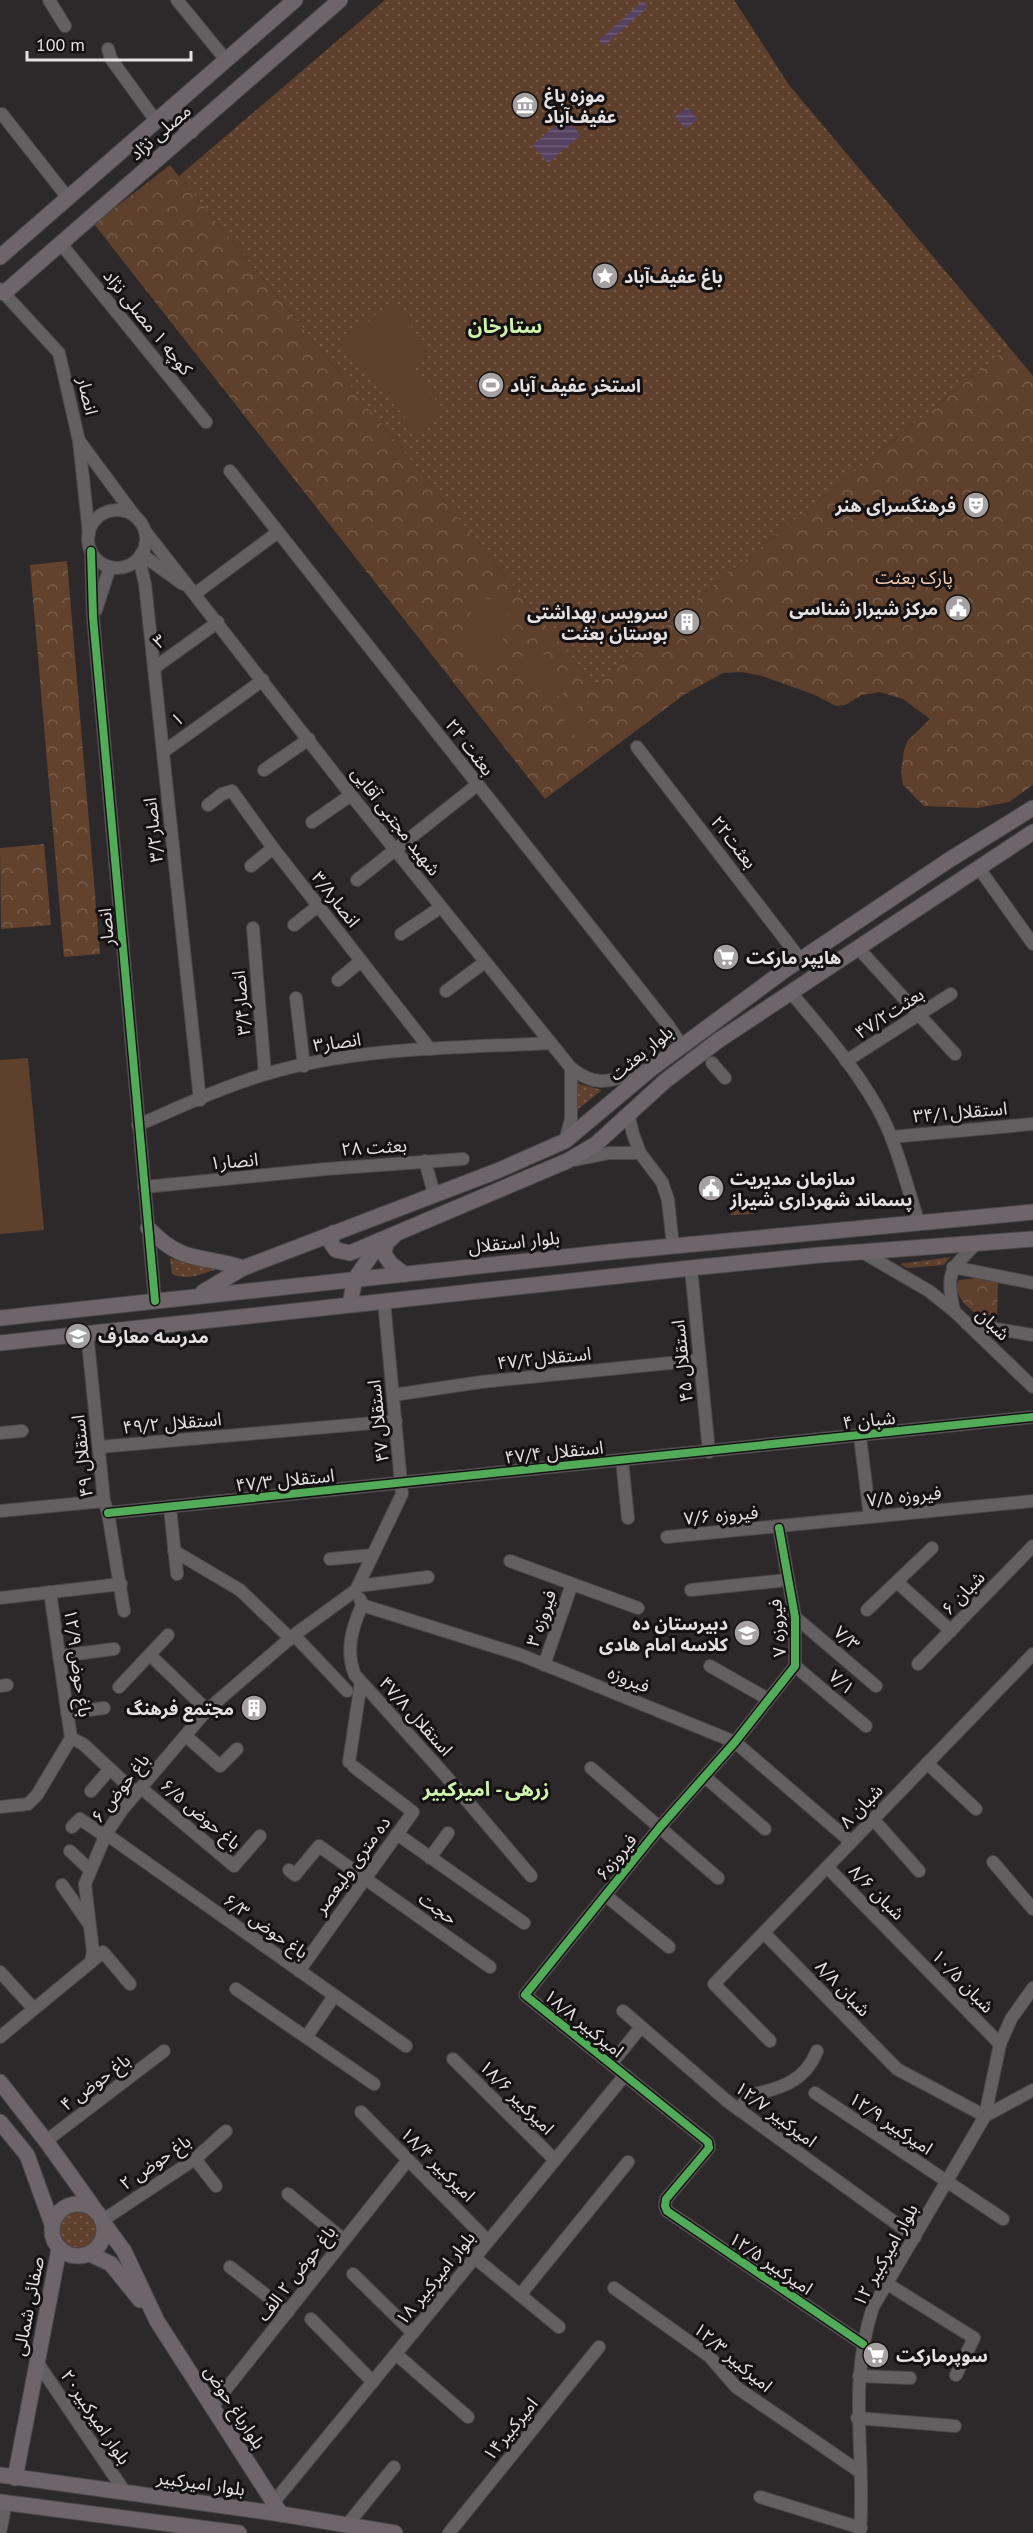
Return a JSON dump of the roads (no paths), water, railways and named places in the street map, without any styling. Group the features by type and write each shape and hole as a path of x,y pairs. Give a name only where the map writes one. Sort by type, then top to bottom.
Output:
{"main road":[{"name":"مصلی نژاد","path":"2,291 62,244 340,0"},
{"name":"مصلی نژاد","path":"0,257 226,60 290,1"},
{"path":"171,108 191,131"},
{"name":"بلوار بعثت","path":"198,1295 243,1268 497,1171 565,1141 651,1069 800,959 949,860 1033,808"},
{"name":"بلوار بعثت","path":"333,1233 331,1243 336,1250 350,1253 567,1161 596,1144 628,1113 719,1040 1033,832"},
{"name":"بلوار استقلال","path":"0,1318 198,1295 673,1246 1033,1212"},
{"path":"148,1228 174,1251 188,1257 224,1262 243,1268"},
{"path":"398,1232 386,1243 384,1254 391,1264 404,1274"},
{"path":"777,1236 780,1259"},
{"path":"0,1343 350,1303 780,1259 1033,1239"},
{"path":"350,1303 355,1279 380,1242"},
{"name":"بلوارباغ حوض","path":"0,2082 46,2141 123,2251 158,2321 277,2509"},
{"path":"0,2122 27,2155 52,2224"},
{"path":"77,2203 100,2218 100,2245 90,2254 74,2256 59,2249 51,2233 52,2224 61,2209 77,2203"},
{"name":"صفائی شمالی","path":"8,2476 37,2362 59,2249"},
{"name":"بلوارباغ حوض","path":"90,2254 111,2264 158,2321"},
{"name":"بلوار امیرکبیر","path":"8,2476 277,2509 395,2533"},
{"path":"3,2502 180,2529 239,2533"}],"street":[{"path":"49,0 65,26"},
{"path":"177,0 226,60"},
{"path":"108,49 111,59 156,121"},
{"path":"2,114 68,198"},
{"name":"کوچه ۱ مصلی نژاد","path":"62,244 206,422"},
{"name":"انصار","path":"2,291 59,353 79,441 89,534"},
{"path":"79,441 135,516 145,531 146,539 140,556 123,567 110,567 102,564 91,551 89,534 92,524 107,512 117,510 135,516"},
{"name":"بعثت ۲۴","path":"230,471 668,1025 682,1046"},
{"name":"شهید مجتبی آقایی","path":"145,531 196,593 351,795 571,1068"},
{"path":"196,593 278,532"},
{"name":"انصار","path":"91,551 93,617 155,1301"},
{"name":"شهید مجتبی آقایی","path":"140,556 196,593"},
{"name":"انصار۳/۲","path":"140,556 145,584 200,1100"},
{"name":"انصار","path":"93,617 110,567"},
{"name":"۳","path":"154,668 218,622"},
{"name":"۱","path":"163,752 263,680"},
{"path":"264,770 309,739"},
{"name":"بعثت۲۲","path":"637,747 800,959"},
{"path":"357,880 477,785"},
{"name":"انصار۳/۸","path":"208,805 232,791 273,848 430,1049"},
{"path":"312,822 351,795"},
{"path":"251,866 273,848"},
{"path":"978,867 1033,944"},
{"path":"294,925 318,906"},
{"path":"401,934 441,907"},
{"name":"انصار۳/۴","path":"253,928 265,1074"},
{"path":"858,948 955,1054"},
{"path":"338,980 361,961"},
{"path":"446,991 486,962"},
{"path":"791,993 846,1061 878,1108 891,1137 919,1223"},
{"name":"بعثت۴۷/۲","path":"846,1061 951,994"},
{"path":"296,998 304,1066"},
{"name":"انصار۳","path":"138,1125 265,1074 332,1059 430,1049 551,1044"},
{"path":"712,1063 725,1078"},
{"path":"571,1068 585,1079 596,1082 651,1069"},
{"path":"565,1141 571,1119 571,1068"},
{"path":"628,1113 640,1154 662,1182 668,1200 673,1246"},
{"name":"استقلال۳۴/۱","path":"891,1137 1033,1124"},
{"path":"567,1161 609,1153 640,1154"},
{"name":"بعثت ۲۸","path":"326,1169 463,1159"},
{"name":"بعثت ۲۸","path":"425,1161 434,1194"},
{"name":"انصار۱","path":"144,1187 326,1169"},
{"path":"954,1311 949,1278 953,1267 977,1243"},
{"name":"شبان","path":"862,1252 914,1281 954,1311 1033,1387"},
{"path":"953,1267 1033,1283"},
{"name":"۴۵ استقلال","path":"691,1268 709,1452"},
{"name":"۴۷ استقلال","path":"293,1637 357,1588 402,1494 403,1482 384,1300"},
{"path":"967,1324 1033,1335"},
{"name":"۴۹ استقلال","path":"87,1332 104,1501 121,1584 124,1611"},
{"name":"استقلال۴۷/۲","path":"393,1395 481,1382 700,1360"},
{"name":"۴ شبان","path":"709,1452 1033,1418"},
{"name":"۴۹/۲ استقلال","path":"99,1447 396,1421"},
{"path":"0,1433 22,1431"},
{"path":"860,1437 870,1517"},
{"name":"۴۷/۴ استقلال","path":"403,1482 709,1452"},
{"path":"622,1460 628,1518"},
{"name":"۴۷/۳ استقلال","path":"108,1514 403,1482"},
{"path":"0,1511 104,1501"},
{"name":"۷/۵ فیروزه","path":"779,1528 1033,1501"},
{"path":"170,1508 177,1574"},
{"name":"۷/۶ فیروزه","path":"667,1537 779,1528"},
{"name":"۷ فیروزه","path":"735,1742 795,1666 795,1617 779,1528"},
{"name":"۶ شبان","path":"918,1664 1033,1546"},
{"path":"867,1610 932,1548"},
{"path":"174,1551 240,1590 293,1637 347,1691"},
{"path":"330,1559 372,1555"},
{"path":"510,1561 638,1608"},
{"path":"362,1605 357,1588 428,1577"},
{"path":"691,1590 787,1580"},
{"path":"897,1582 951,1631"},
{"path":"0,1598 121,1584"},
{"name":"۳ فیروزه","path":"544,1665 572,1584"},
{"name":"۱۲/۹ باغ حوض","path":"50,1592 71,1738"},
{"name":"فیروزه","path":"362,1605 521,1655 735,1742 851,1842"},
{"name":"۴۷/۸ استقلال","path":"362,1605 352,1628 350,1663 361,1682 445,1775 531,1876"},
{"name":"۷/۳","path":"795,1617 876,1686"},
{"path":"119,1687 168,1635"},
{"name":"۶ باغ حوض","path":"91,1962 93,1952 85,1884 105,1835 207,1710 293,1637"},
{"path":"59,1656 114,1649"},
{"name":"۸ شبان","path":"770,2041 714,1984 1033,1654"},
{"path":"150,1655 207,1710"},
{"path":"710,1666 768,1699"},
{"name":"۷/۱","path":"795,1666 866,1726"},
{"name":"ده متری ولیعصر","path":"298,1971 413,1812 351,1764 361,1682"},
{"path":"67,1713 104,1708"},
{"path":"186,1736 220,1766 237,1749"},
{"path":"0,1807 28,1804 37,1796 71,1738 83,1744 139,1791"},
{"name":"فیروزه۶","path":"525,1995 660,1827 735,1742"},
{"path":"927,1763 976,1809"},
{"path":"591,1768 718,1878"},
{"path":"91,1791 110,1769"},
{"path":"705,1777 765,1829"},
{"name":"۶/۵ باغ حوض","path":"139,1791 234,1866 260,1836"},
{"name":"۶/۳ باغ حوض","path":"72,1827 80,1819 105,1835 406,2046"},
{"path":"873,1819 919,1870"},
{"path":"430,1858 448,1833"},
{"path":"397,1834 524,1923"},
{"name":"حجت","path":"288,1870 295,1875 319,1845 490,1967"},
{"path":"70,1851 90,1870"},
{"path":"993,1862 1033,1909"},
{"name":"۸/۶ شبان","path":"827,1867 901,1943"},
{"path":"62,1885 90,1925"},
{"path":"605,1895 669,1947"},
{"name":"۸/۸ شبان","path":"764,1933 897,2069 985,2116"},
{"name":"۱۰/۵ شبان","path":"901,1943 1000,2044"},
{"path":"0,2037 102,1952 130,1984"},
{"path":"0,1972 34,2009"},
{"path":"985,2116 1000,2044 1011,2019 1033,1988"},
{"path":"236,1989 374,2084"},
{"name":"۱۸/۸ امیرکبیر","path":"525,1995 710,2145 666,2199 665,2206"},
{"path":"307,2036 334,1996"},
{"name":"۱۲/۷ امیرکبیر","path":"623,2011 739,2110 915,2237"},
{"path":"611,2064 641,2027"},
{"name":"۴ باغ حوض","path":"46,2141 164,2051"},
{"path":"739,2110 750,2095 782,2088 795,2081 817,2051"},
{"name":"۱۸/۶ امیرکبیر","path":"453,2059 555,2160"},
{"name":"۱۸ بلوار امیرکبیر","path":"277,2509 373,2382 625,2075"},
{"path":"985,2116 1033,2090"},
{"name":"۱۲/۹ امیرکبیر","path":"815,2093 946,2183 1003,2219"},
{"name":"۱۸/۴ امیرکبیر","path":"362,2112 488,2241"},
{"name":"۱۲ بلوار امیرکبیر","path":"860,2530 857,2418 863,2344 873,2307 985,2116"},
{"name":"۲ باغ حوض","path":"100,2218 195,2159 226,2131"},
{"path":"195,2159 216,2186"},
{"name":"باغ حوض ۲ الف","path":"211,2408 408,2160"},
{"path":"520,2295 628,2162"},
{"path":"288,2194 344,2240"},
{"name":"۱۲/۵ امیرکبیر","path":"665,2206 667,2211 863,2344"},
{"path":"475,2258 560,2327"},
{"path":"230,2267 288,2312"},
{"path":"353,2274 413,2333"},
{"path":"886,2283 974,2338 956,2374"},
{"name":"۱۲/۳ امیرکبیر","path":"614,2288 709,2356 736,2387 860,2472"},
{"path":"311,2319 373,2382"},
{"name":"امیرکبیر۱۴","path":"449,2533 599,2347"},
{"path":"396,2354 468,2417"},
{"name":"بلوار امیرکبیر۲۰","path":"37,2362 125,2492"},
{"path":"860,2376 910,2378"},
{"path":"857,2418 955,2426"},
{"path":"347,2525 394,2467"},
{"path":"760,2497 860,2530"},
{"path":"0,2533 3,2502"}],"place":[{"name":"موزه باغ عفیف‌آباد","path":"525,105"},
{"name":"باغ عفیف‌آباد","path":"605,276"},
{"name":"استخر عفیف آباد","path":"491,385"},
{"name":"فرهنگسرای هنر","path":"976,505"},
{"name":"مرکز شیراز شناسی","path":"958,608"},
{"name":"سرویس بهداشتی بوستان بعثت","path":"687,622"},
{"name":"هایپر مارکت","path":"726,957"},
{"name":"سازمان مدیریت پسماند شهرداری شیراز","path":"711,1188"},
{"name":"مدرسه معارف","path":"78,1336"},
{"name":"دبیرستان ده کلاسه امام هادی","path":"747,1633"},
{"name":"مجتمع فرهنگ","path":"254,1708"},
{"name":"سوپرمارکت","path":"876,2355"}],"district":[{"name":"ستارخان","path":"505,326"},
{"name":"زرهی - امیرکبیر","path":"486,1789"}],"park label":[{"name":"پارک بعثت","path":"914,577"}]}
